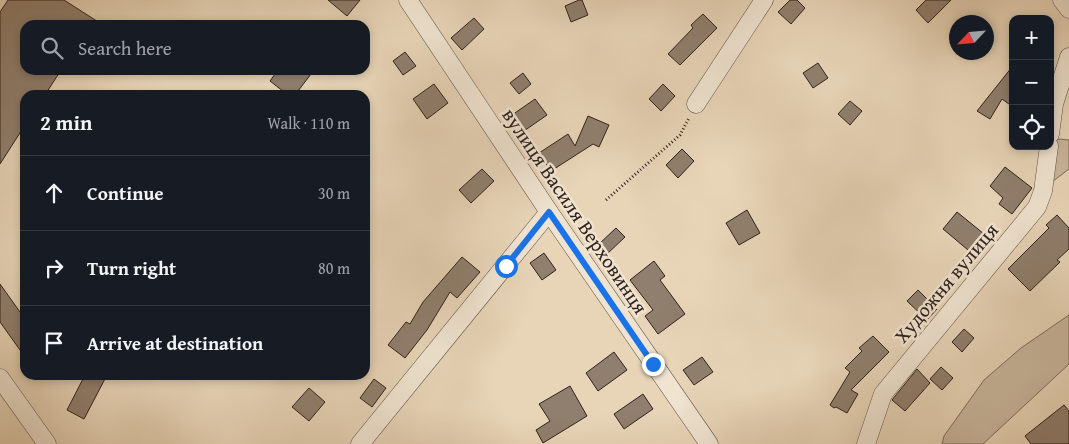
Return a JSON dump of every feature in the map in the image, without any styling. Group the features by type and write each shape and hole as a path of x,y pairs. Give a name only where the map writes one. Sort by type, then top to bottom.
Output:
{"street":[{"name":"вулиця Василя Верховинця","path":"408,0 549,212 709,444"},
{"path":"696,104 764,0"},
{"path":"1062,0 1069,9"},
{"path":"1054,105 1069,57"},
{"name":"Художня вулиця","path":"866,444 883,394 1037,207 1043,191 1048,150"},
{"path":"360,444 549,212"},
{"path":"0,378 48,444"}],"path":[{"path":"606,200 680,135 696,104"}],"shaded area":[{"path":"1059,139 1069,140 1069,169 1052,182 1054,150 1054,141"},
{"path":"1069,315 1069,364 983,444 942,444 944,436 984,380 1021,348"}],"building":[{"path":"8,0 64,0 95,20 20,20 20,75 58,75 48,90 20,90 20,133 0,164 0,12"},
{"path":"328,0 360,0 347,16"},
{"path":"582,0 588,15 571,22 565,6"},
{"path":"790,0 797,0 805,8 791,24 778,12"},
{"path":"926,0 951,0 928,23 916,10"},
{"path":"703,14 717,28 680,65 668,54 693,28 691,25"},
{"path":"474,18 484,29 462,50 451,38"},
{"path":"405,52 416,66 403,75 393,61"},
{"path":"818,63 828,78 813,88 803,73"},
{"path":"1009,71 1009,104 1002,99 990,119 977,111"},
{"path":"523,73 531,84 519,94 510,83"},
{"path":"274,75 310,75 299,90 282,90 270,81"},
{"path":"434,84 448,103 427,119 413,99"},
{"path":"663,84 675,96 661,111 649,99"},
{"path":"535,99 547,115 524,131 512,115"},
{"path":"850,101 862,111 850,125 838,114"},
{"path":"588,116 609,125 599,147 593,144 551,171 539,153 568,134 575,146"},
{"path":"682,149 694,161 678,178 666,165"},
{"path":"1005,167 1032,188 1012,214 999,204 1003,198 990,186"},
{"path":"482,169 494,181 471,203 459,190"},
{"path":"747,210 760,233 739,245 726,223"},
{"path":"957,212 989,238 974,255 943,229"},
{"path":"1057,215 1069,228 1069,249 1057,260 1060,262 1030,291 1008,269 1049,228 1046,225"},
{"path":"616,228 625,237 607,254 598,245"},
{"path":"544,253 556,270 542,280 530,263"},
{"path":"462,257 480,272 457,298 450,292 427,330 405,358 388,345 406,322 410,324 423,302"},
{"path":"654,261 665,276 660,280 685,314 658,334 645,316 653,310 630,280"},
{"path":"0,284 20,312 20,350 0,322"},
{"path":"918,290 937,309 927,320 907,301"},
{"path":"964,329 974,338 962,352 952,342"},
{"path":"873,336 889,352 851,390 858,394 847,413 836,407 834,408 830,405 850,372 845,368 862,351 859,348"},
{"path":"614,352 627,370 598,391 586,373"},
{"path":"702,357 713,372 694,385 683,370"},
{"path":"941,367 953,378 942,390 930,379"},
{"path":"917,369 930,383 905,411 892,400"},
{"path":"374,379 386,388 372,407 360,398"},
{"path":"82,380 104,380 84,419 67,410"},
{"path":"570,386 587,416 543,443 536,430 550,421 539,404"},
{"path":"309,388 325,402 309,421 292,407"},
{"path":"643,394 653,409 624,429 614,414"},
{"path":"1064,405 1069,411 1069,444 1031,444 1025,436"}],"route":[{"path":"506,266 549,212 653,364"}]}
